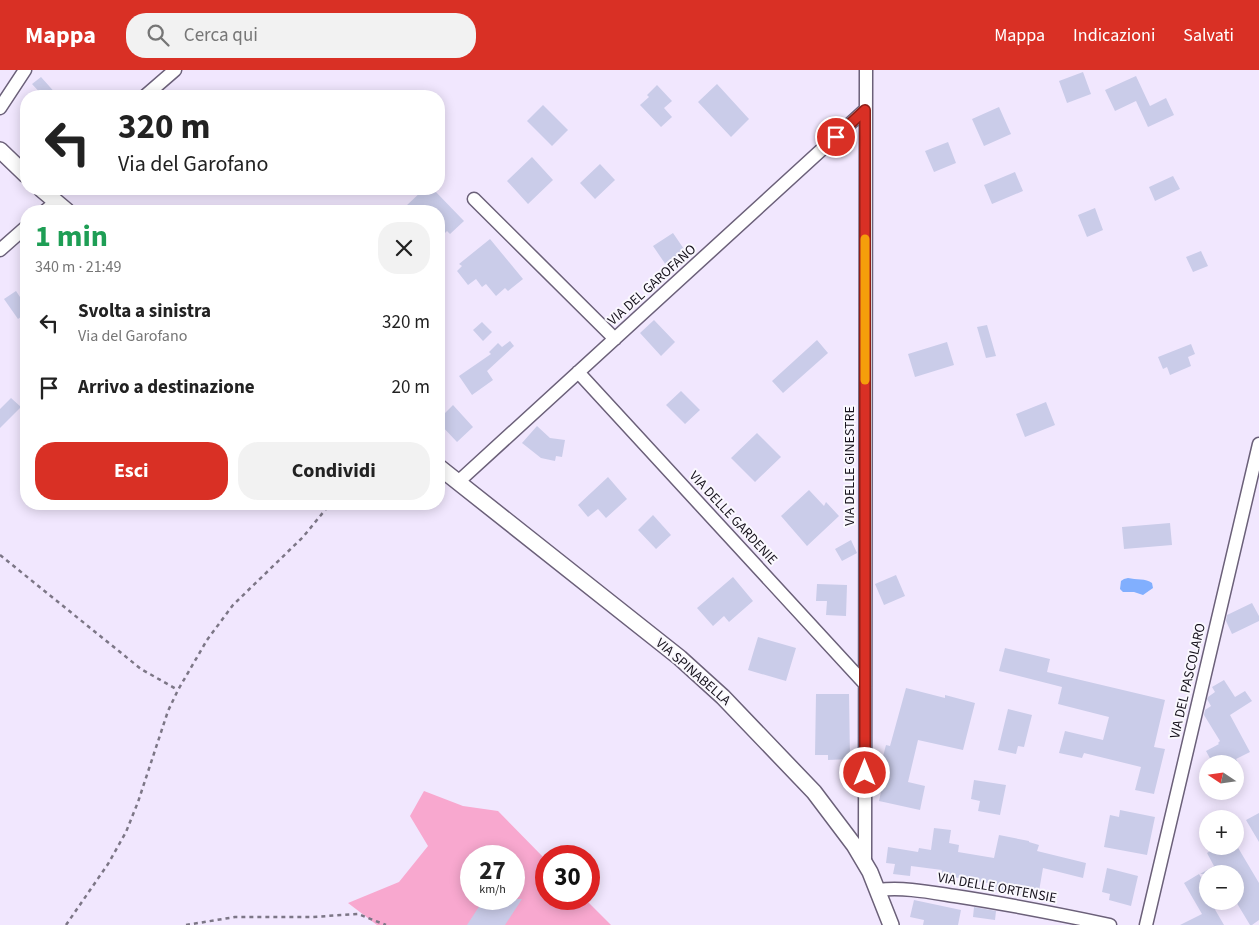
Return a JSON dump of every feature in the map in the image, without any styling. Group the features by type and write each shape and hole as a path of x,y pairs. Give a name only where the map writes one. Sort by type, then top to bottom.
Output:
{"street":[{"path":"0,108 25,70"},
{"path":"152,90 175,70"},
{"name":"VIA DELLE GINESTRE","path":"865,863 866,70"},
{"name":"VIA DEL GAROFANO","path":"458,482 865,110"},
{"path":"0,150 20,169"},
{"path":"46,195 54,205"},
{"path":"474,199 615,339"},
{"path":"0,250 20,232"},
{"name":"VIA DELLE GARDENIE","path":"578,372 865,684"},
{"name":"VIA DEL PASCOLARO","path":"1146,925 1259,444"},
{"name":"VIA SPINABELLA","path":"445,472 708,682 814,792 854,844 878,890 891,925"},
{"name":"VIA DELLE ORTENSIE","path":"878,890 893,888 909,889 987,901 1110,925"}],"path":[{"path":"66,925 108,864 126,832 138,802 165,719 178,690 213,632 233,605 292,548 325,510"},
{"path":"0,555 141,669 178,690"},
{"path":"186,925 235,917 312,917 358,914 386,925"}],"shaded area":[{"path":"424,791 463,806 498,811 535,849 535,910 596,910 611,925 377,925 348,903 399,882 428,846 410,816"}],"water":[{"path":"1128,578 1150,581 1153,588 1143,595 1134,592 1123,592 1120,589 1121,581"}],"building":[{"path":"1083,72 1091,94 1067,103 1059,81"},
{"path":"1136,76 1150,106 1166,98 1174,115 1148,127 1136,101 1115,111 1105,90"},
{"path":"41,77 53,90 38,90 32,84"},
{"path":"717,84 749,119 731,137 698,102"},
{"path":"657,85 672,101 664,108 672,117 661,127 640,105 649,97 647,95"},
{"path":"543,105 568,130 552,146 527,121"},
{"path":"999,107 1011,134 984,146 972,119"},
{"path":"948,142 956,163 934,172 925,151"},
{"path":"532,157 553,180 528,204 507,181"},
{"path":"600,164 615,180 595,199 580,183"},
{"path":"1015,172 1023,191 992,204 984,185"},
{"path":"1173,176 1180,189 1155,201 1149,187"},
{"path":"418,195 439,195 464,221 450,234 447,231 445,233 445,205 407,205"},
{"path":"1095,208 1103,230 1087,237 1078,215"},
{"path":"673,233 686,252 666,265 653,246"},
{"path":"490,239 523,279 508,291 505,288 496,296 486,284 482,287 476,279 468,285 457,271 462,266 459,264"},
{"path":"1201,251 1208,266 1193,272 1186,257"},
{"path":"16,291 20,297 20,318 18,319 4,299"},
{"path":"654,320 675,342 661,356 640,333"},
{"path":"482,322 492,332 483,341 473,330"},
{"path":"987,325 996,356 986,358 977,327"},
{"path":"817,340 828,353 783,393 772,381"},
{"path":"510,341 514,346 487,371 493,380 472,395 459,376 491,354 489,352 498,343 502,347"},
{"path":"947,342 954,365 915,377 908,354"},
{"path":"1191,344 1195,354 1188,357 1191,366 1170,375 1167,367 1163,369 1158,357"},
{"path":"681,391 700,410 685,424 666,405"},
{"path":"11,398 20,406 0,428 0,409"},
{"path":"1046,402 1055,425 1025,437 1016,414"},
{"path":"453,405 473,427 457,442 445,429 445,413"},
{"path":"537,426 550,438 565,440 562,457 556,456 555,461 541,458 522,443"},
{"path":"757,433 781,457 755,482 731,458"},
{"path":"608,477 627,499 606,518 598,509 588,517 578,505"},
{"path":"809,490 824,506 826,502 839,516 807,546 781,516"},
{"path":"653,515 671,535 656,549 638,530"},
{"path":"1170,523 1172,545 1124,549 1122,527"},
{"path":"851,540 857,553 842,561 835,549"},
{"path":"896,575 905,596 884,605 875,584"},
{"path":"733,577 753,601 729,622 724,616 713,626 697,608"},
{"path":"817,584 847,585 846,616 826,615 827,601 816,601"},
{"path":"1252,603 1259,616 1259,621 1232,634 1226,621 1227,615"},
{"path":"758,637 796,648 786,681 748,670"},
{"path":"1005,648 1050,659 1047,672 1165,700 1154,747 1165,749 1154,794 1135,790 1141,767 1084,753 1082,758 1059,753 1065,731 1103,740 1109,717 1058,704 1062,687 999,671"},
{"path":"1224,680 1235,697 1245,691 1252,701 1230,715 1250,752 1244,755 1208,755 1206,751 1219,744 1220,741 1204,715 1205,710 1211,706 1207,699 1215,692 1212,687"},
{"path":"906,688 975,703 963,750 918,740 908,782 925,786 920,810 879,801 887,765 881,764 886,745 890,746"},
{"path":"816,694 849,694 850,759 828,760 828,755 815,755"},
{"path":"1008,709 1032,715 1024,747 1018,746 1016,754 998,750"},
{"path":"974,780 1006,785 1000,815 978,811 980,801 971,799"},
{"path":"1120,810 1155,817 1147,855 1104,847 1110,815 1119,817"},
{"path":"1259,813 1259,842 1246,820"},
{"path":"934,828 951,830 949,843 959,845 958,852 994,858 999,835 1029,841 1039,845 1037,851 1086,863 1083,878 1043,868 1038,897 992,890 994,884 941,875 942,870 911,866 910,876 893,874 895,864 886,863 888,847 918,852 919,848 931,850"},
{"path":"1208,855 1242,855 1259,883 1259,920 1250,925 1241,910 1244,910 1244,865 1213,865"},
{"path":"1107,868 1138,876 1131,906 1109,900 1110,894 1102,892"},
{"path":"1199,874 1199,909 1184,883"},
{"path":"914,900 961,910 958,925 923,925 924,920 910,917"},
{"path":"974,907 996,911 995,920 973,917"},
{"path":"477,910 515,910 505,925 467,925"},
{"path":"1200,910 1215,910 1224,925 1180,925 1202,914"}],"slow traffic":[{"path":"865,239 865,380"}],"route":[{"path":"836,137 865,110 865,773"}]}
